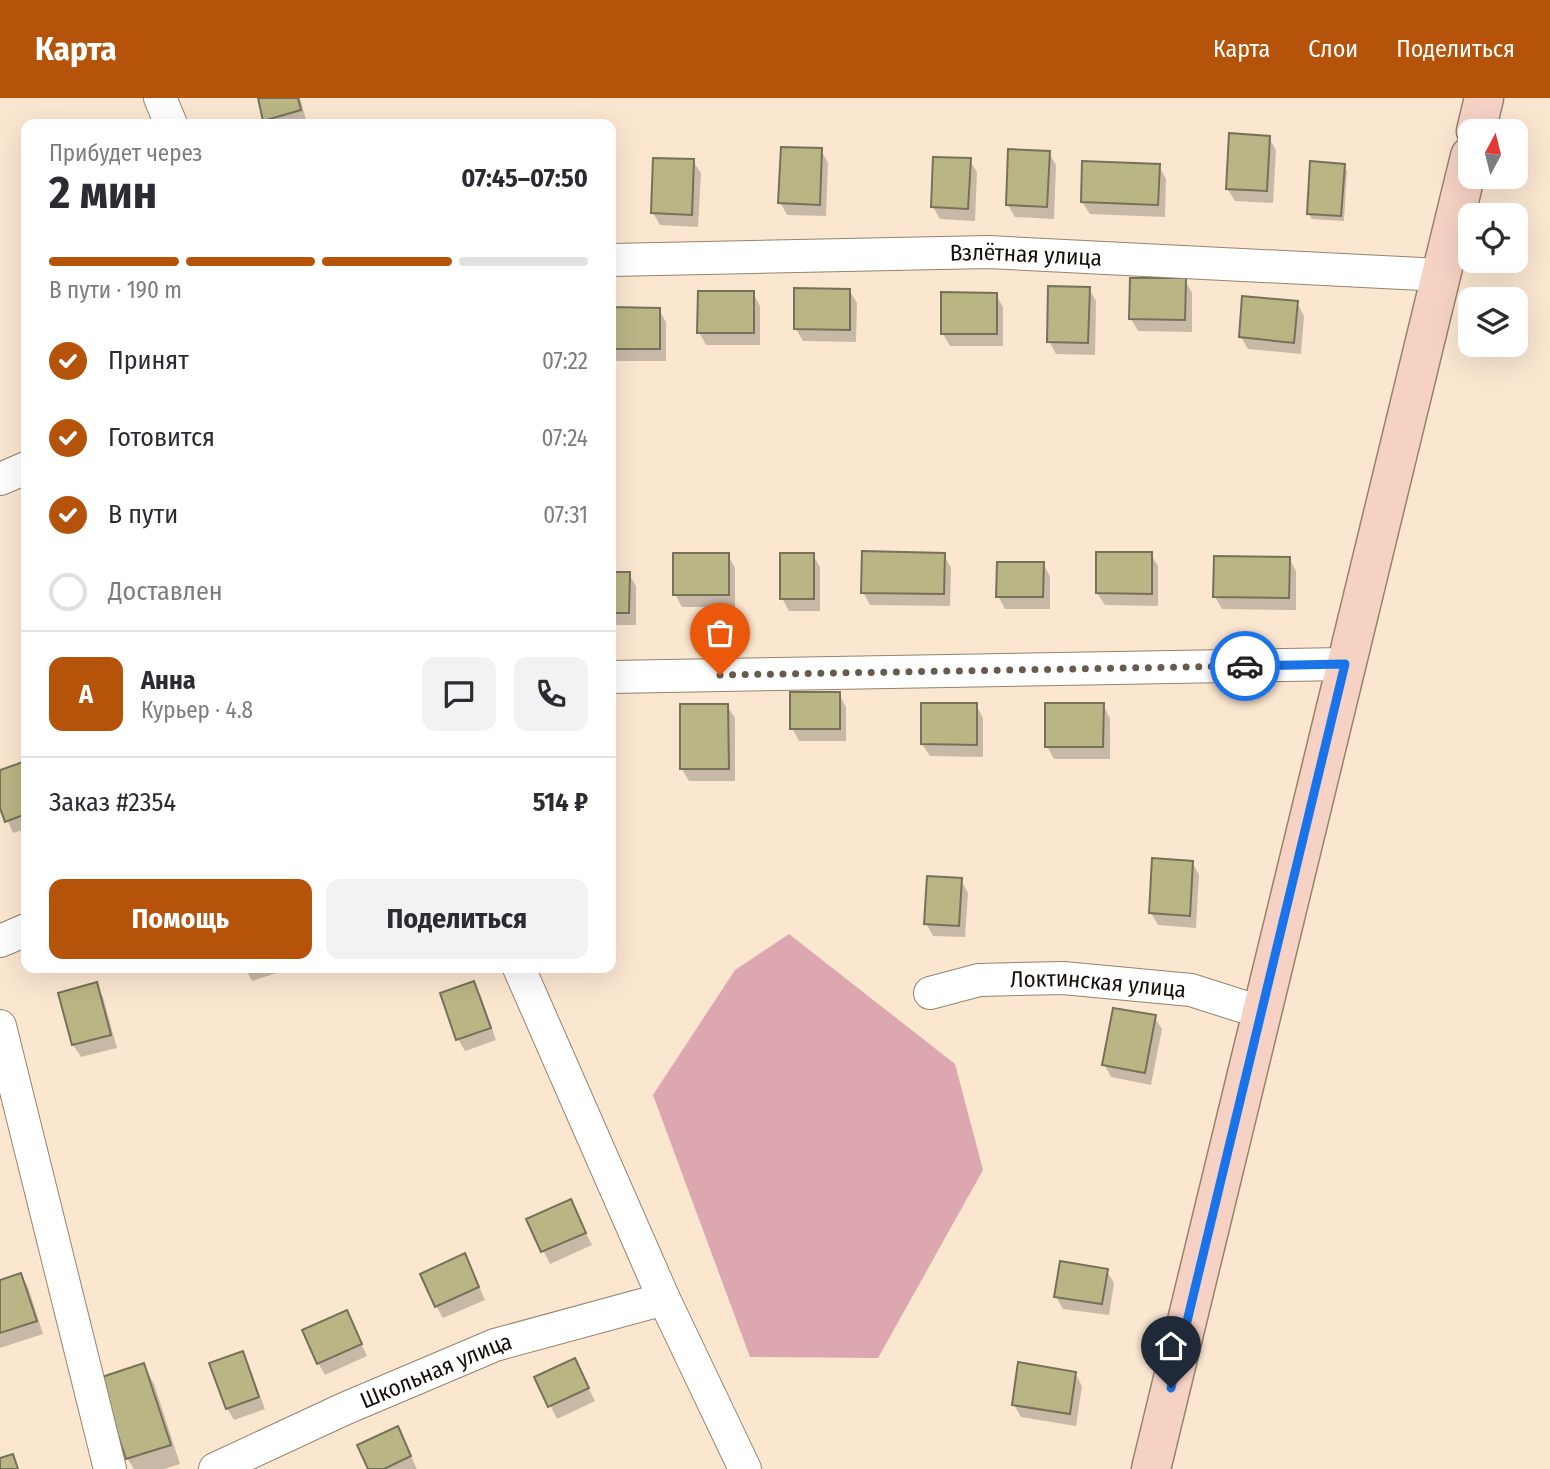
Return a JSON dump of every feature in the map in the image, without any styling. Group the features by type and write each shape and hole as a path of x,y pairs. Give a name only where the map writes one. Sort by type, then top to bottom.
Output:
{"street":[{"path":"160,98 168,119"},
{"path":"1479,119 1484,98"},
{"path":"1151,1469 1462,189"},
{"name":"Взлётная улица","path":"616,260 988,252 1441,275"},
{"path":"0,479 21,470"},
{"path":"616,677 1345,664"},
{"path":"0,941 21,932"},
{"path":"522,973 664,1299 745,1469"},
{"name":"Локтинская улица","path":"930,993 979,979 1063,978 1191,990 1263,1013"},
{"path":"0,1026 110,1469"},
{"name":"Школьная улица","path":"215,1469 344,1409 495,1345 664,1299"}],"shaded area":[{"path":"789,934 955,1064 983,1170 878,1358 750,1357 653,1095 735,970"}],"building":[{"path":"258,98 298,98 301,110 263,119"},
{"path":"1229,133 1270,136 1267,191 1226,189"},
{"path":"781,147 822,148 820,205 778,203"},
{"path":"1008,149 1050,151 1047,207 1006,205"},
{"path":"933,157 971,158 968,209 931,207"},
{"path":"653,158 694,159 692,215 651,213"},
{"path":"1082,161 1160,164 1158,205 1081,202"},
{"path":"1310,161 1345,164 1341,216 1307,214"},
{"path":"1130,278 1186,278 1185,320 1129,319"},
{"path":"1048,286 1090,287 1088,343 1047,342"},
{"path":"794,288 850,289 850,330 794,329"},
{"path":"698,291 754,291 754,333 697,333"},
{"path":"941,292 997,293 997,334 941,334"},
{"path":"1242,296 1298,301 1294,343 1239,337"},
{"path":"616,307 660,308 660,349 616,349"},
{"path":"862,551 945,553 944,594 861,593"},
{"path":"1096,552 1152,552 1152,594 1096,593"},
{"path":"673,553 729,553 729,595 673,595"},
{"path":"780,553 814,553 814,599 780,599"},
{"path":"1214,556 1290,557 1289,598 1213,597"},
{"path":"997,562 1044,562 1043,597 996,597"},
{"path":"616,572 630,572 629,613 616,613"},
{"path":"790,692 840,692 840,729 790,729"},
{"path":"921,703 977,703 977,745 921,744"},
{"path":"1045,703 1104,703 1103,747 1045,747"},
{"path":"680,704 728,704 729,769 680,769"},
{"path":"21,763 21,816 5,822 0,808 0,770"},
{"path":"1152,858 1193,861 1190,916 1149,913"},
{"path":"927,876 962,878 959,926 924,924"},
{"path":"474,981 491,1028 456,1040 440,993"},
{"path":"97,982 111,1035 72,1045 58,993"},
{"path":"1113,1008 1156,1015 1145,1073 1102,1065"},
{"path":"571,1199 586,1233 541,1252 526,1219"},
{"path":"465,1253 479,1287 435,1307 420,1274"},
{"path":"1060,1261 1108,1269 1102,1304 1054,1297"},
{"path":"21,1273 37,1321 0,1333 0,1280"},
{"path":"347,1310 362,1344 317,1364 302,1330"},
{"path":"243,1351 259,1397 226,1409 209,1363"},
{"path":"575,1358 589,1388 548,1407 534,1377"},
{"path":"1018,1362 1076,1372 1070,1414 1012,1405"},
{"path":"144,1363 171,1445 126,1459 99,1378"},
{"path":"398,1426 411,1456 384,1469 368,1469 357,1445"},
{"path":"13,1454 18,1469 0,1469 0,1458"}],"way so far":[{"path":"720,675 1245,666"}],"route":[{"path":"1171,1388 1345,664 1245,666"}]}
